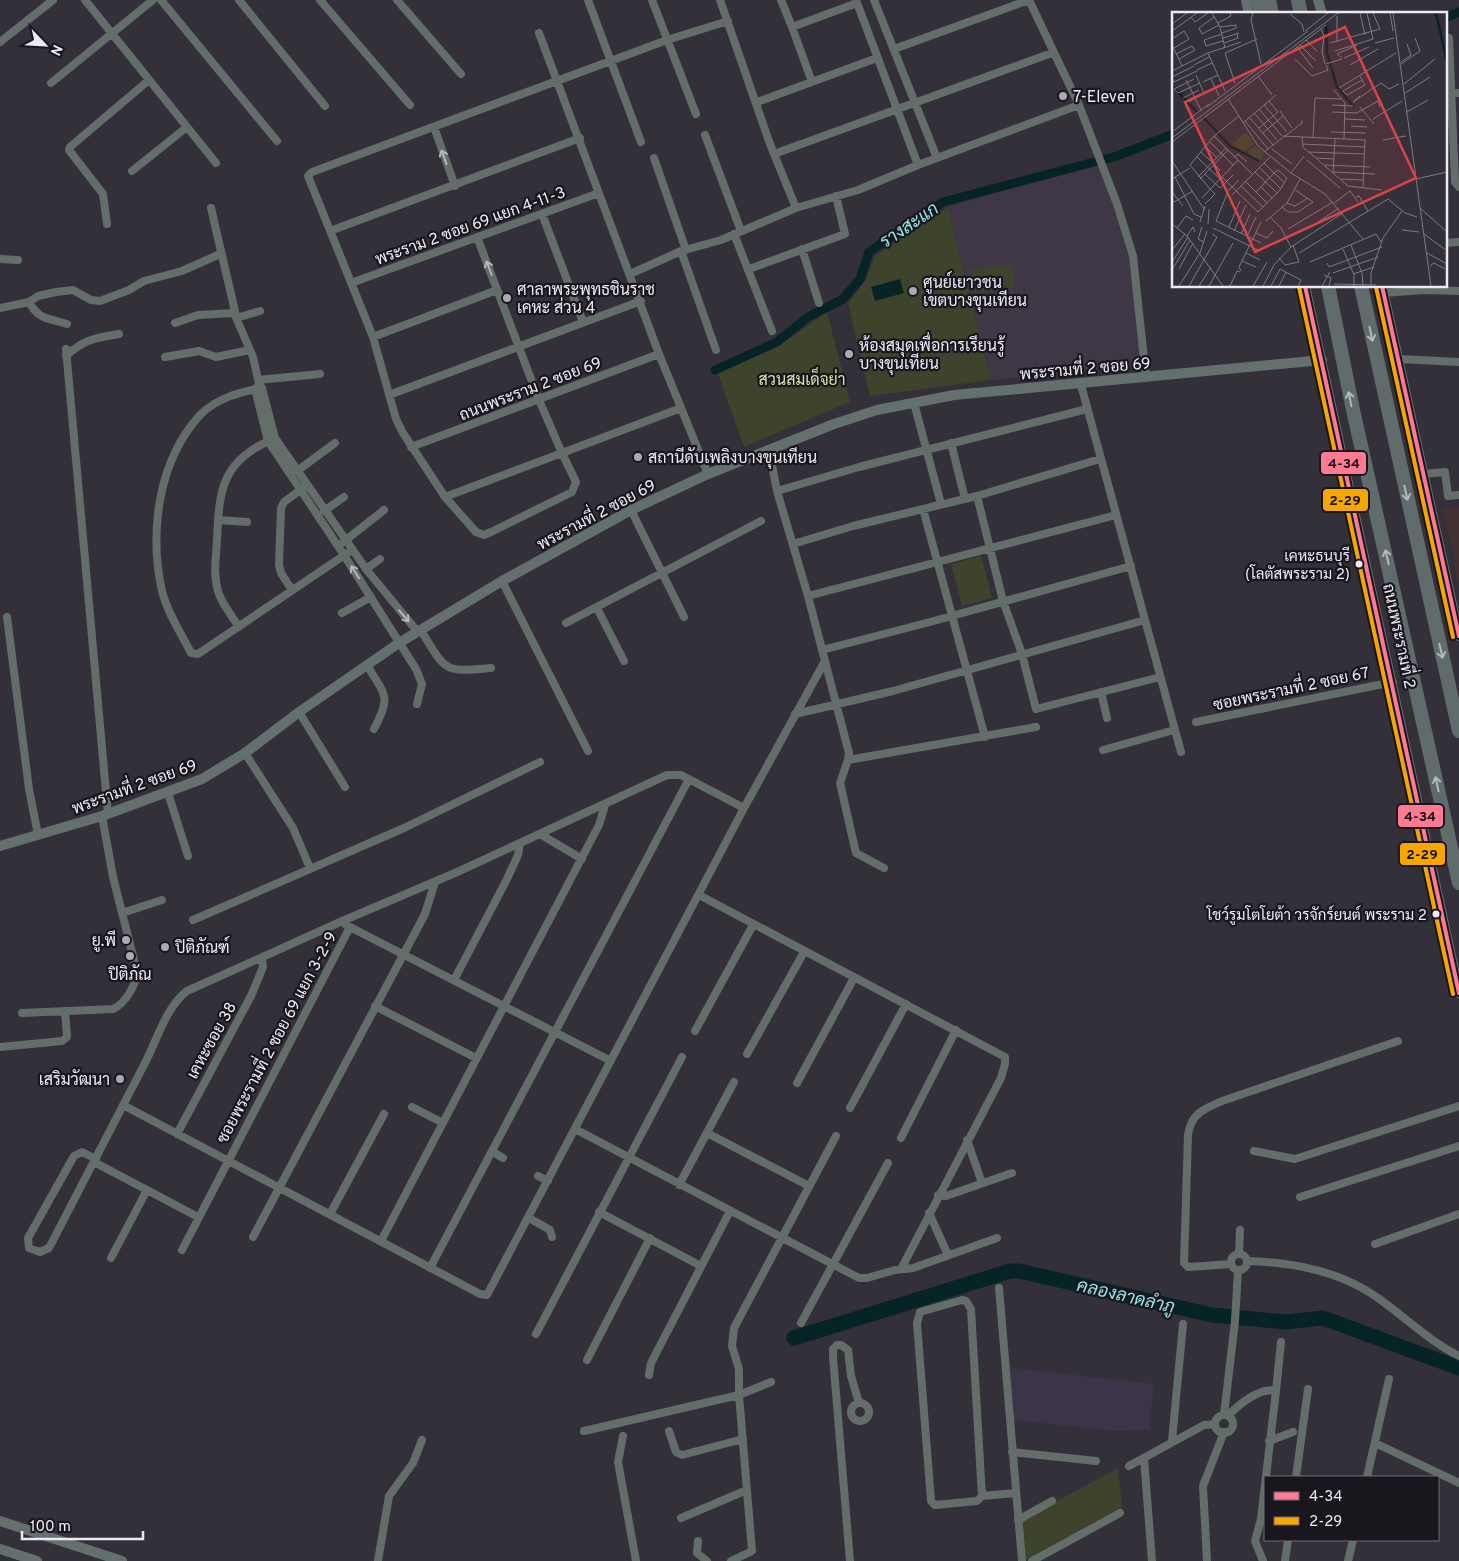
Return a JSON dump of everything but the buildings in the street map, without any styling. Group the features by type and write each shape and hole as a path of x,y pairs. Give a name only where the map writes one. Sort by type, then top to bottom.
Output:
{"highway":[{"path":"1257,0 1261,12"},
{"name":"ถนนพระรามที่ 2","path":"1328,288 1352,410 1459,883"},
{"path":"1361,288 1459,731"}],"street":[{"path":"0,42 53,0"},
{"path":"85,0 216,163"},
{"path":"51,83 111,32 154,0"},
{"path":"161,0 277,141"},
{"path":"239,0 324,106"},
{"path":"320,0 410,105"},
{"path":"397,0 461,74"},
{"path":"588,0 642,142"},
{"path":"652,0 696,114"},
{"path":"720,0 774,154 796,208"},
{"path":"780,0 812,82"},
{"path":"874,0 938,158"},
{"path":"894,49 1029,0 1052,53 1079,105 1105,170 1133,256 1146,378"},
{"path":"792,27 857,1 918,165"},
{"path":"477,237 539,400 576,482 572,492 484,535 470,527 445,497 411,447 396,420 373,337 309,183 308,176 312,172 559,82 612,60 728,21"},
{"path":"539,33 580,138 598,192 659,354 708,474"},
{"path":"1449,38 1455,182 1459,187"},
{"path":"774,154 1052,53"},
{"path":"757,102 878,58"},
{"path":"107,224 103,194 69,150 70,147 149,80"},
{"path":"630,274 684,250 738,233 796,208 858,190 918,165 1079,105"},
{"path":"434,127 455,186"},
{"path":"132,171 187,128"},
{"path":"705,135 749,269 772,331"},
{"path":"330,231 580,138"},
{"path":"654,158 716,350"},
{"name":"พระราม 2 ซอย 69 แยก 4-11-3","path":"351,283 598,192"},
{"path":"749,269 846,233 836,196"},
{"path":"211,208 235,315 250,350 271,440 341,543 352,550 418,630 440,661 448,667 460,671 491,668"},
{"path":"542,214 583,322"},
{"path":"1446,242 1459,242"},
{"path":"802,249 818,303"},
{"path":"0,308 29,302 38,296 73,290 91,300 100,301 128,290 144,281 182,271 220,254"},
{"path":"0,259 18,260"},
{"name":"ถนนพระรามที่ 2","path":"1306,288 1459,993"},
{"path":"373,337 497,290"},
{"path":"1459,291 1383,290 1459,636"},
{"path":"389,395 640,301"},
{"path":"29,302 35,313 39,316 67,324"},
{"path":"175,324 198,315 235,315 260,311"},
{"path":"22,1013 113,1009 119,1007 134,984 137,972 122,913 105,815 66,352 88,340 119,334"},
{"path":"165,357 199,351 216,357 250,350"},
{"name":"ถนนพระราม 2 ซอย 69","path":"411,447 659,354"},
{"path":"1398,359 1459,362"},
{"name":"พระรามที่ 2 ซอย 69","path":"0,846 105,815 202,779 245,753 299,712 418,630 502,581 631,510 708,474 769,449 876,410 954,395 1322,360"},
{"path":"320,374 258,385 237,393 201,415 176,451 162,488 158,510 158,559 162,590 167,606 190,652 198,654 352,550"},
{"path":"1081,384 1086,409 1181,752"},
{"path":"914,403 941,504"},
{"path":"445,497 682,408"},
{"path":"777,491 926,449 1086,409"},
{"path":"271,440 298,471 303,488 324,511 341,543 344,555 420,677 421,692 418,704"},
{"path":"239,627 218,592 215,575 220,494 225,479 241,458 271,440"},
{"path":"298,471 336,443"},
{"path":"951,443 965,498"},
{"path":"769,449 777,491 808,596 849,753 840,783 856,854 884,868"},
{"path":"793,544 853,526 977,496 1100,459"},
{"path":"1422,474 1445,472 1448,496 1459,495"},
{"path":"292,590 281,573 279,565 280,512 284,502 303,488"},
{"path":"977,496 1004,601 1022,654 1036,709 1160,677"},
{"path":"324,511 344,497"},
{"path":"923,509 984,737"},
{"path":"341,543 384,510"},
{"path":"631,510 684,617"},
{"path":"808,596 1116,515"},
{"path":"218,520 247,522"},
{"path":"566,623 761,521"},
{"path":"366,569 380,559"},
{"path":"822,650 953,616 1131,566"},
{"path":"502,581 588,751"},
{"path":"342,613 371,596"},
{"path":"597,608 624,661"},
{"path":"7,617 28,789 38,834"},
{"path":"795,714 837,705 966,671 1145,620"},
{"path":"123,1105 430,1268 487,1295 744,808 825,661"},
{"path":"367,665 386,700 384,710 374,729"},
{"name":"ซอยพระรามที่ 2 ซอย 67","path":"1196,722 1392,682"},
{"path":"1101,692 1107,718"},
{"path":"299,712 345,787"},
{"path":"848,760 1036,727"},
{"path":"1103,750 1174,730"},
{"path":"245,753 293,828 310,868"},
{"path":"193,920 404,828 540,762"},
{"path":"198,1217 147,1190 95,1160 82,1152 74,1156 28,1238 29,1248 40,1252 49,1248 95,1160 175,1002 180,996 198,985 435,882 667,775 676,774 689,779 744,808"},
{"path":"430,1268 689,779"},
{"path":"168,793 188,856"},
{"path":"381,1241 600,825 605,805"},
{"path":"540,834 582,858"},
{"path":"454,980 507,879 518,855 520,843"},
{"path":"254,1237 430,904 435,882"},
{"path":"699,895 804,952 1003,1054 1005,1059 1001,1078 938,1195 901,1269"},
{"path":"122,913 162,900"},
{"path":"340,922 611,1061"},
{"path":"695,1031 753,924"},
{"name":"ซอยพระรามที่ 2 ซอย 69 แยก 3-2-9","path":"182,1250 227,1160 350,927"},
{"path":"747,1054 804,952"},
{"name":"เคหะซอย 38","path":"177,1134 251,996 263,967 262,958"},
{"path":"798,1083 854,978"},
{"path":"850,1108 906,1004"},
{"path":"375,1006 476,1058"},
{"path":"0,1047 62,1041 67,1037 65,1011"},
{"path":"901,1138 956,1030"},
{"path":"1238,1270 1231,1264 1188,1267 1184,1263 1188,1136 1194,1117 1200,1111 1222,1101 1398,1041"},
{"path":"536,1334 627,1157 682,1057"},
{"path":"679,1185 734,1082"},
{"path":"1254,1151 1294,1158 1459,1106"},
{"path":"412,1107 443,1123"},
{"path":"330,1214 384,1114"},
{"path":"575,1129 833,1265 863,1278 913,1268 997,1238"},
{"path":"707,1133 809,1186"},
{"path":"752,1561 738,1369 733,1355 731,1338 734,1328 836,1136"},
{"path":"967,1140 982,1183"},
{"path":"1300,1196 1459,1146"},
{"path":"493,1152 503,1158"},
{"path":"801,1323 888,1163"},
{"path":"938,1195 946,1196 1012,1173"},
{"path":"538,1176 548,1181"},
{"path":"111,1258 147,1190"},
{"path":"649,1375 651,1363 730,1211"},
{"path":"599,1212 701,1266"},
{"path":"929,1214 948,1255"},
{"path":"1375,1244 1459,1214"},
{"path":"529,1218 550,1230 552,1237"},
{"path":"1239,1254 1240,1230"},
{"path":"587,1360 650,1238"},
{"path":"1231,1264 1233,1257 1239,1254"},
{"path":"1239,1254 1244,1256 1247,1261"},
{"path":"1238,1270 1244,1269 1247,1261"},
{"path":"1247,1261 1280,1262 1349,1281 1378,1297 1412,1324 1459,1356"},
{"path":"1226,1416 1237,1303 1238,1270"},
{"path":"999,1288 1022,1561"},
{"path":"982,1496 971,1309 969,1304 962,1300 920,1312 917,1323 931,1501 935,1505 977,1501 982,1496 1016,1493"},
{"path":"1172,1441 1182,1324"},
{"path":"1265,1476 1281,1342"},
{"path":"850,1561 833,1357 833,1349 837,1345 842,1345 848,1350 851,1376 859,1403"},
{"path":"1367,1476 1390,1379"},
{"path":"584,1431 739,1395 771,1382"},
{"path":"1215,1424 1218,1418 1226,1416 1240,1404 1268,1389 1276,1391"},
{"path":"1296,1476 1308,1389"},
{"path":"1215,1424 1218,1430 1227,1432 1233,1426 1232,1420 1226,1416"},
{"path":"1129,1466 1204,1424 1215,1424"},
{"path":"669,1431 676,1452 682,1456 743,1440"},
{"path":"1207,1561 1202,1486 1224,1432"},
{"path":"1269,1441 1293,1432"},
{"path":"623,1436 618,1462 636,1561"},
{"path":"378,1561 389,1496 413,1463 422,1440"},
{"path":"1375,1443 1459,1482"},
{"path":"1012,1452 1096,1461"},
{"path":"1144,1458 1152,1561"},
{"path":"681,1518 747,1490"},
{"path":"1263,1561 1256,1541 1261,1519 1264,1490"},
{"path":"1018,1520 1052,1501"},
{"path":"1032,1561 1120,1512"},
{"path":"0,1522 122,1561"},
{"path":"698,1541 697,1553 707,1561"},
{"path":"1285,1561 1288,1541"},
{"path":"1348,1561 1352,1541"},
{"path":"0,1548 37,1561"},
{"path":"731,1561 752,1551"}],"shaded area":[{"path":"1100,161 1130,262 1142,366 991,380 948,207"},
{"path":"900,279 904,293 875,301 871,287"},
{"path":"1443,507 1459,507 1459,583"},
{"path":"1006,1367 1154,1384 1149,1430 1116,1431 1011,1420"}],"green space":[{"name":"ศูนย์เยาวชน เขตบางขุนเทียน","path":"948,207 991,380 870,396 848,303 866,280 875,256"},
{"path":"1013,265 1015,288 974,292 972,269"},
{"name":"สวนสมเด็จย่า","path":"827,312 850,402 744,447 717,371 780,345"},
{"path":"981,556 992,598 962,606 951,564"},
{"path":"1118,1468 1122,1507 1025,1560 1021,1521"}],"waterway":[{"name":"รางสะแก","path":"1446,18 1459,12"},
{"name":"รางสะแก","path":"715,370 777,342 808,317 843,299 860,279 869,252 943,202 1117,156 1172,134"},
{"name":"คลองลาดลำภู","path":"794,1338 1010,1271 1019,1271 1212,1315 1286,1322 1323,1318 1459,1368"}],"transit line":[{"name":"2-29","path":"1299,288 1453,994"},
{"name":"4-34","path":"1305,288 1459,993"},
{"name":"2-29","path":"1376,288 1453,637"},
{"name":"4-34","path":"1382,288 1459,636"}],"place":[{"name":"7-Eleven","path":"1063,96"},
{"name":"ศูนย์เยาวชน เขตบางขุนเทียน","path":"913,291"},
{"name":"ศาลาพระพุทธชินราช เคหะ ส่วน 4","path":"507,298"},
{"name":"ห้องสมุดเพื่อการเรียนรู้ บางขุนเทียน","path":"849,354"},
{"name":"สถานีดับเพลิงบางขุนเทียน","path":"638,457"},
{"name":"เคหะธนบุรี (โลตัสพระราม 2)","path":"1359,564"},
{"name":"โชว์รูมโตโยต้า วรจักร์ยนต์ พระราม 2","path":"1436,914"},
{"name":"ยู.พี","path":"126,940"},
{"name":"ปิติภัณฑ์","path":"165,947"},
{"name":"ปิติภัณ","path":"130,956"},
{"name":"เสริมวัฒนา","path":"120,1079"}]}
